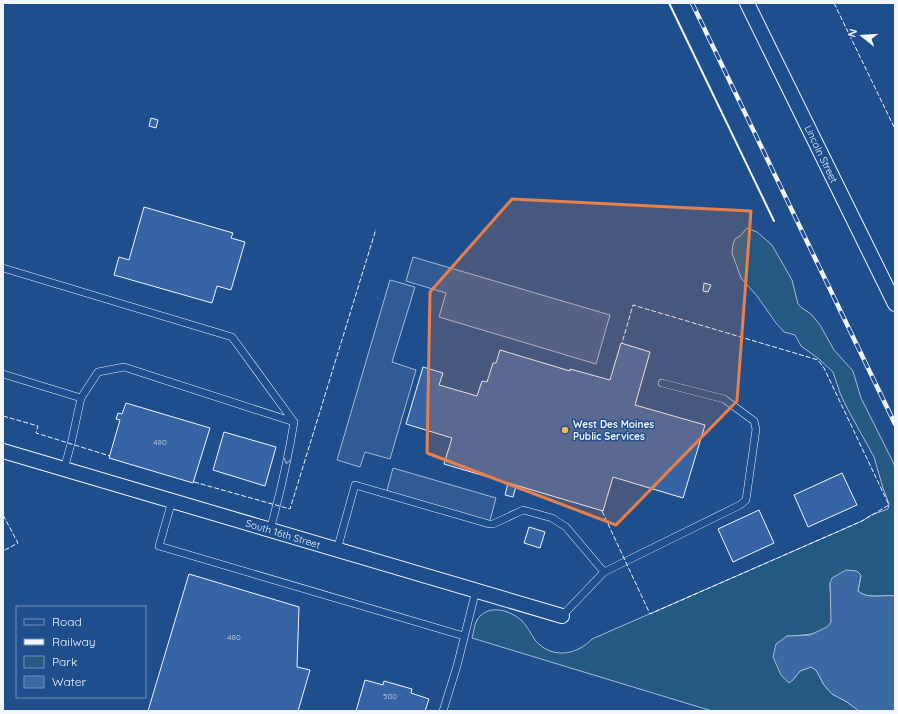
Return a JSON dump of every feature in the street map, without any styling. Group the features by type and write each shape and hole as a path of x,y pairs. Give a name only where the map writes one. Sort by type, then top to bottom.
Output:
{"street":[{"name":"Lincoln Street","path":"747,3 895,304"},
{"name":"South 16th Street","path":"3,451 562,616"}],"lane":[{"path":"3,268 232,337 294,422 284,475 270,530"},
{"path":"64,469 81,398 98,372 124,367 294,422"},
{"path":"3,374 81,398"},
{"path":"562,616 604,572 740,505 746,500 756,429 754,421 724,400 662,383"},
{"path":"337,550 355,485 489,524 493,524 523,510 552,518 566,527 604,572"},
{"path":"172,501 159,546 464,636"},
{"path":"443,711 476,590"}],"highlighted area":[{"path":"512,199 751,211 737,401 616,525 427,453 430,292"}],"green space":[{"path":"747,228 757,232 772,245 792,280 798,304 811,314 820,325 834,350 853,371 861,398 895,467 895,596 871,596 862,594 858,591 861,576 830,583 832,613 829,626 812,634 787,636 793,680 800,671 811,667 816,670 824,685 832,694 847,702 859,711 712,711 472,638 476,622 481,615 492,610 498,610 510,613 521,620 541,646 556,653 571,652 586,645 592,639 862,521 871,515 888,509 889,504 874,457 847,408 833,372 819,359 801,346 795,335 784,332 757,296 741,278 732,253 733,244 735,239"}],"shaded area":[{"path":"413,257 610,315 596,364 439,317 446,293 406,281"},
{"path":"390,280 415,287 392,362 416,370 390,459 365,452 360,467 337,460"},
{"path":"393,468 496,498 489,524 386,494"}],"water":[{"path":"846,570 857,571 861,575 858,591 862,594 871,596 895,596 895,711 859,711 847,702 832,694 824,685 816,670 811,667 800,671 789,683 781,675 773,657 776,644 787,636 810,635 827,627 831,622 830,583 832,578"}],"building":[{"path":"151,118 158,120 156,128 149,126"},
{"path":"144,207 233,233 231,238 245,242 231,290 217,286 212,303 114,275 119,257 129,260"},
{"path":"704,283 711,285 708,292 703,291"},
{"name":"West Des Moines Public Services","path":"621,343 650,352 635,405 705,425 683,498 613,477 603,511 444,464 452,438 406,424 423,367 443,373 439,385 477,396 482,381 487,382 493,363 496,363 500,350 570,371 570,369 610,380"},
{"path":"126,403 210,428 193,483 109,458 120,420 116,419 118,413 122,414"},
{"path":"224,432 276,447 265,486 213,470"},
{"path":"842,473 857,505 808,527 794,495"},
{"path":"508,483 516,486 513,497 505,495"},
{"path":"759,510 774,543 733,562 718,529"},
{"path":"529,527 545,532 540,548 524,543"},
{"path":"189,574 299,607 297,667 310,670 298,711 148,711"},
{"path":"365,680 383,685 384,681 412,689 411,693 429,699 425,711 356,711"}],"railway":[{"path":"692,3 895,424"}],"fence":[{"path":"834,3 895,129"},
{"path":"194,482 290,509 376,229"},
{"path":"602,511 650,614 862,521 889,505 824,368 818,360 633,305 622,343"},
{"path":"3,416 38,426 36,433 110,456"},
{"path":"3,515 18,543 3,551"}],"wall":[{"path":"669,3 774,221"}],"place":[{"name":"West Des Moines Public Services","path":"565,430"}]}
